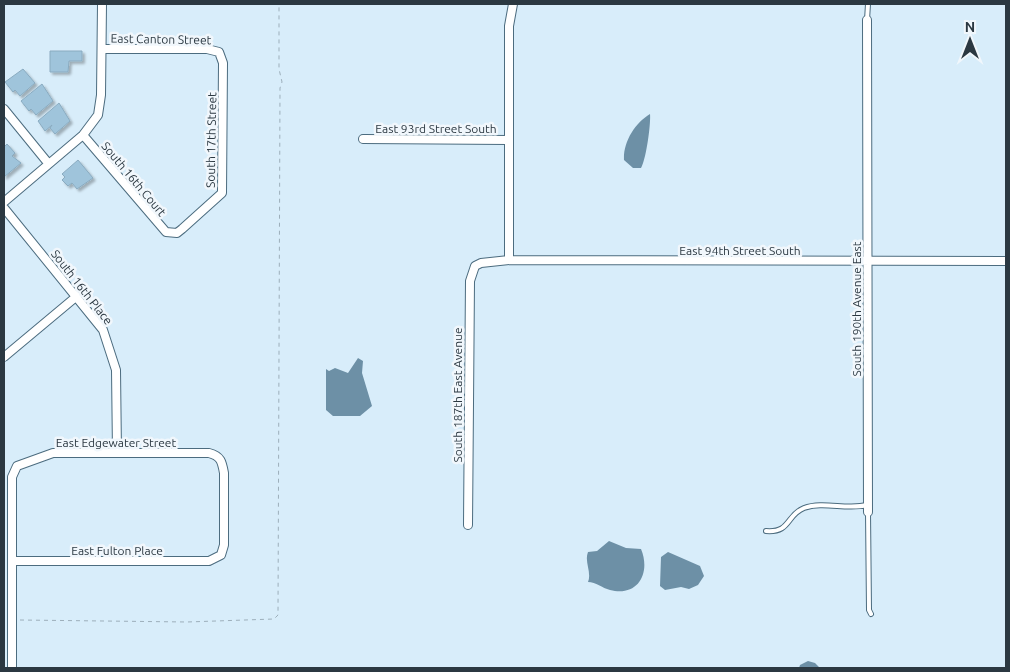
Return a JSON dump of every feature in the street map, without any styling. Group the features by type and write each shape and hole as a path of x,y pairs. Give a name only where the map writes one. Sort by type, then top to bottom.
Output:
{"street":[{"path":"4,202 83,135 94,122 100,110 102,4"},
{"path":"509,260 509,26 513,4"},
{"name":"South 190th Avenue East","path":"867,20 867,508"},
{"name":"East Canton Street","path":"102,49 207,49 219,52"},
{"name":"South 17th Street","path":"171,233 182,229 222,192 222,63 219,52"},
{"path":"4,109 48,163"},
{"name":"South 16th Court","path":"83,135 161,228 171,233"},
{"name":"East 93rd Street South","path":"363,139 509,140"},
{"name":"South 16th Place","path":"4,208 103,330 115,361 117,382 117,453"},
{"name":"East 94th Street South","path":"475,266 481,263 509,260 1006,261"},
{"name":"South 187th East Avenue","path":"468,525 469,304 471,273 475,266"},
{"path":"4,356 77,296"},
{"name":"East Edgewater Street","path":"12,561 12,477 15,469 24,462 49,454 209,453 220,457 224,473 224,545 221,556"},
{"name":"East Fulton Place","path":"12,561 209,561 221,556"},
{"path":"12,561 12,668"}],"lane":[{"name":"South 190th Avenue East","path":"867,20 868,4"},
{"name":"South 190th Avenue East","path":"867,508 871,614"},
{"path":"766,531 776,532 784,528 802,509 867,508"}],"path":[{"path":"12,620 187,622 274,619 278,615 280,88 282,82 279,69 279,4"}],"water":[{"path":"650,114 645,158 641,168 633,168 624,160 626,146 639,122"},
{"path":"358,358 363,361 362,373 372,406 360,416 333,416 326,410 326,369 329,371 335,368 348,373"},
{"path":"609,541 626,548 641,549 644,558 643,574 640,581 628,590 610,590 588,582 588,552 597,551"},
{"path":"668,552 700,566 704,576 698,585 689,589 681,587 665,590 660,586 661,557"},
{"path":"808,661 815,663 820,668 799,668 800,665"}],"building":[{"path":"50,51 82,51 82,61 69,61 68,72 50,72"},
{"path":"23,69 35,83 20,96 15,90 13,92 5,82"},
{"path":"42,84 53,101 36,115 31,109 29,111 21,101"},
{"path":"59,103 70,121 55,134 50,128 52,125 45,131 38,121"},
{"path":"7,144 15,153 12,156 21,163 4,177 4,147"},
{"path":"78,160 93,178 77,189 72,183 68,186 62,180 65,177 62,174"}]}
